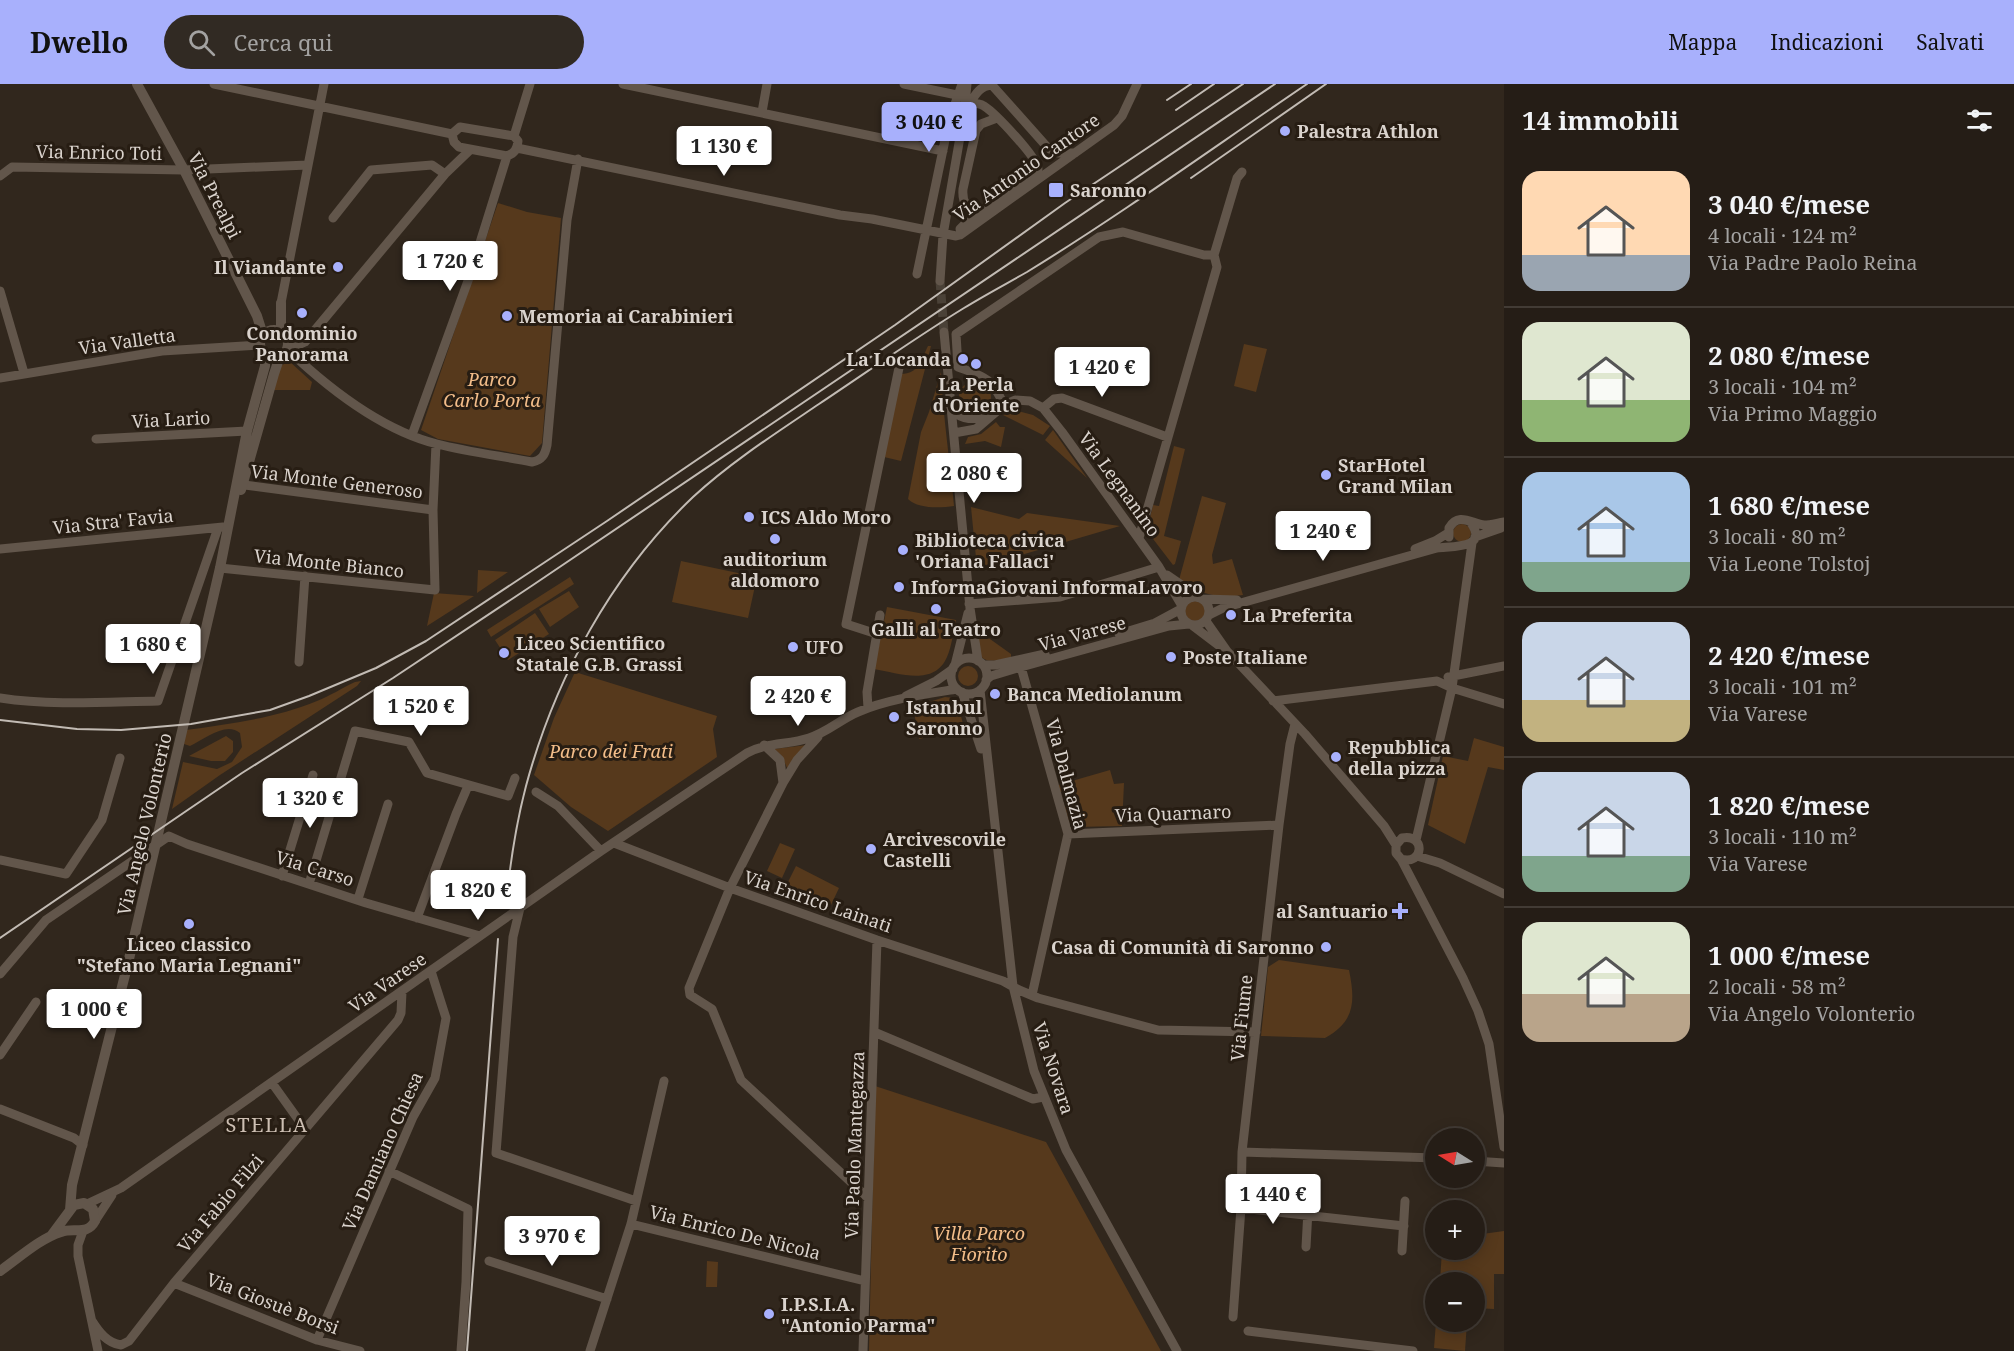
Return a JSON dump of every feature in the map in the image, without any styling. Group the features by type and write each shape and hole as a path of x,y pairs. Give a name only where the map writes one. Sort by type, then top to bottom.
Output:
{"street":[{"name":"Via Prealpi","path":"136,84 184,170 268,336 286,337 285,350"},
{"path":"213,84 254,88 319,106 452,134 460,128 514,136 518,141 517,148 513,154 507,156 470,150 459,147 454,142 452,134"},
{"name":"Via Angelo Volonterio","path":"241,485 248,431 265,366 268,336 281,303 324,84"},
{"path":"514,136 530,84"},
{"path":"622,84 644,86 943,151"},
{"path":"762,112 767,84"},
{"path":"904,84 957,95"},
{"path":"918,274 952,110 962,84"},
{"path":"940,280 943,235 967,84"},
{"name":"Via Antonio Cantore","path":"517,148 840,215 960,235 1119,120 1137,84"},
{"path":"964,114 978,90 992,85 1048,148 1058,153 1075,153"},
{"path":"970,103 981,104 997,118 981,124 976,130 963,189 962,196 965,204 978,211"},
{"name":"Via Antonio Cantore","path":"951,235 978,211 1035,173 1038,168 1034,157 997,118"},
{"path":"268,336 273,358 305,342 446,174 470,150"},
{"path":"412,435 470,278 507,156"},
{"path":"285,350 342,397 375,418 412,435 436,444 532,462 542,458 547,446 567,220 578,159"},
{"name":"Via Enrico Toti","path":"0,176 12,167 184,170 308,165"},
{"path":"333,218 371,170 432,165 446,174"},
{"path":"1139,538 1217,267 1214,255 1237,178 1242,172"},
{"path":"1004,405 995,385 984,376 958,367 956,334 1099,237 1123,232 1204,255 1214,255"},
{"path":"0,291 24,373"},
{"path":"944,332 969,606 980,663"},
{"name":"Via Valletta","path":"0,378 268,336"},
{"name":"Via Angelo Volonterio","path":"69,1211 71,1189 133,943 220,568 223,527 231,513 241,485 274,374 285,350"},
{"path":"877,634 846,624 900,363"},
{"path":"954,433 976,429 1004,405 1016,400 1023,400 1043,408 1054,399 1062,398 1167,437"},
{"name":"Via Legnanino","path":"1043,408 1160,568 1181,607"},
{"path":"951,409 959,416 968,419 992,416"},
{"name":"Via Lario","path":"96,439 248,431"},
{"path":"433,510 436,444"},
{"name":"Via Monte Generoso","path":"241,485 433,510"},
{"name":"Via Monte Bianco","path":"220,568 435,590 433,510"},
{"path":"1413,883 1416,851 1452,688 1452,675 1470,562 1473,540 1475,530 1466,519 1457,520 1451,524 1448,533 1451,542 1458,546 1470,562"},
{"path":"1471,523 1487,525 1504,522"},
{"path":"0,698 22,702 68,703 158,701 223,527"},
{"name":"Via Stra' Favia","path":"0,549 223,527"},
{"path":"1191,625 1198,626 1223,608 1437,548 1458,546 1504,527"},
{"path":"1448,533 1420,547 1253,596 1232,601 1189,598 1181,607 1182,618 1227,651 1295,724 1384,826 1396,845 1396,853 1463,978 1478,1011 1489,1044 1504,1147"},
{"path":"969,606 1060,597 1160,568"},
{"name":"Via Legnanino","path":"1160,568 1201,598"},
{"path":"299,662 305,576"},
{"path":"1201,598 1209,606 1208,618 1227,651"},
{"path":"954,667 968,658 980,663 986,670 986,680 980,690 971,694 960,691 952,682 954,667 969,606"},
{"name":"Via Varese","path":"980,663 1010,662 1086,644 1155,623 1181,607"},
{"path":"868,708 867,692 880,615"},
{"name":"Via Varese","path":"986,680 991,676 1021,667 1169,626 1191,625"},
{"path":"1273,701 1437,681 1452,675 1504,666"},
{"name":"Via Varese","path":"898,700 936,681 954,667"},
{"name":"Via Dalmazia","path":"1021,667 1068,834 1032,995"},
{"path":"1437,681 1504,704"},
{"name":"Via Novara","path":"980,690 1013,986 1022,1028 1043,1097 1065,1150 1177,1351"},
{"name":"Via Varese","path":"86,1204 114,1192 602,851 747,753 764,745 793,742 820,734 851,715 868,708 898,700 960,691"},
{"name":"Via Novara","path":"960,691 987,767"},
{"name":"Via Fiume","path":"1233,1317 1241,1208 1242,1152 1279,825 1290,744 1295,724"},
{"path":"309,884 355,731 409,742 427,773 468,786 508,796 515,778"},
{"path":"820,734 797,760 783,783 730,888 689,988 690,995 712,1009 741,1080 868,1198"},
{"path":"764,745 780,760 783,783"},
{"path":"0,860 66,874 102,820 120,758"},
{"path":"282,876 313,775"},
{"path":"417,918 468,786"},
{"path":"536,792 558,806 602,851"},
{"path":"358,899 388,804"},
{"name":"Via Quarnaro","path":"1068,834 1279,825"},
{"path":"1384,826 1406,837 1416,851 1504,894"},
{"name":"Via Carso","path":"0,974 46,920 169,836 282,876 480,936"},
{"path":"1396,845 1400,839 1406,837"},
{"name":"Via Enrico Lainati","path":"614,843 730,888 877,940 1004,981 1032,995 1158,1030 1256,1032"},
{"path":"1401,859 1416,851"},
{"path":"520,908 513,937 496,1153 636,1201"},
{"path":"456,930 459,951"},
{"name":"Via Paolo Mantegazza","path":"863,1351 877,940"},
{"name":"Via Damiano Chiesa","path":"317,1340 413,1117 435,1078 446,1018 431,971"},
{"name":"Via Fabio Filzi","path":"92,1321 101,1334 112,1342 125,1343 400,1016 402,992"},
{"path":"0,1056 36,1002"},
{"path":"874,1032 1033,1099 1043,1097"},
{"path":"590,1351 631,1224 664,1081"},
{"path":"272,1083 305,1130"},
{"path":"0,1109 74,1138 83,1145"},
{"path":"1242,1152 1425,1158"},
{"path":"1485,1162 1504,1163"},
{"path":"389,1171 468,1209 461,1351"},
{"path":"75,1176 75,1190 94,1211 95,1221"},
{"path":"0,1272 51,1236 65,1230 90,1228 103,1205 114,1192"},
{"path":"1306,1247 1309,1192"},
{"path":"1402,1251 1405,1201"},
{"path":"51,1236 69,1211 77,1204 86,1204"},
{"path":"1241,1208 1404,1226"},
{"path":"69,1211 68,1220 79,1230"},
{"name":"Via Enrico De Nicola","path":"631,1224 866,1281"},
{"path":"79,1230 78,1253 98,1351"},
{"path":"489,1261 607,1299"},
{"name":"Via Giosuè Borsi","path":"174,1282 317,1340 360,1351"},
{"path":"1248,1331 1413,1351"}],"green space":[{"name":"Parco Carlo Porta","path":"498,203 527,212 561,218 542,443 530,456 438,439 421,430"},
{"path":"1244,344 1267,349 1256,392 1234,386"},
{"path":"928,346 931,346 901,461 884,457 901,374 916,369"},
{"path":"289,361 312,382 310,390 271,390 279,367"},
{"path":"941,372 954,506 930,507 917,505 908,499 921,432"},
{"path":"975,381 986,386 991,397 986,408 975,413 964,408 959,397 964,386"},
{"path":"1014,410 1033,415 1050,426 1043,435 1003,415"},
{"path":"996,422 1000,427 1005,427 1001,447 985,441 965,444 968,437 981,434"},
{"path":"1053,430 1087,478 1045,440"},
{"path":"1174,446 1185,449 1164,536 1181,541 1173,565 1147,531 1153,505 1159,506"},
{"path":"1202,496 1226,503 1212,555 1213,564 1232,559 1243,595 1209,594 1194,589 1179,580"},
{"path":"971,507 1019,519 1027,513 1120,526 977,568"},
{"path":"1462,524 1468,527 1471,533 1468,539 1462,542 1456,539 1453,533 1456,527"},
{"path":"681,561 757,577 748,618 672,602"},
{"path":"478,570 508,572 477,593"},
{"path":"570,577 574,584 491,637 487,630"},
{"path":"569,591 579,607 550,627 539,609"},
{"path":"434,593 474,596 427,626"},
{"path":"1195,601 1202,604 1205,611 1202,618 1195,621 1188,618 1185,611 1188,604"},
{"path":"887,607 956,620 949,653 934,672 915,676 874,669"},
{"path":"535,613 549,634 508,660 495,640"},
{"path":"976,627 982,627 983,634 1011,654 1011,658 991,661 982,657"},
{"path":"968,666 975,669 978,676 975,683 968,686 961,683 958,676 961,669"},
{"name":"Parco dei Frati","path":"575,672 717,716 713,729 717,757 608,831 571,807 534,775 554,718"},
{"path":"361,681 357,686 172,809 183,762 217,769 232,762 242,747 240,733 228,729 215,732 190,746 184,744 186,730 236,723 285,712 327,697"},
{"path":"945,697 954,698 958,704 964,728 919,739 913,707"},
{"path":"226,736 233,741 233,752 225,761 211,761 189,756"},
{"path":"1474,738 1504,747 1504,770 1488,767 1465,844 1428,825 1443,756 1468,761"},
{"path":"807,745 787,768 782,756 774,749"},
{"path":"1110,770 1114,784 1124,783 1122,826 1075,827 1069,821 1065,807 1077,803 1073,789 1060,792 1058,785"},
{"path":"780,843 795,849 782,878 767,871"},
{"path":"796,866 839,888 831,905 787,884"},
{"path":"1279,960 1349,970 1352,991 1351,1009 1343,1024 1325,1038 1261,1036 1268,967"},
{"name":"Villa Parco Fiorito","path":"875,1086 1046,1142 1161,1351 869,1351"},
{"path":"1504,1231 1504,1274 1494,1274 1494,1309 1485,1309 1485,1272 1441,1272 1441,1260 1485,1260 1485,1234"},
{"path":"707,1261 718,1262 717,1287 706,1287"},
{"path":"1435,1332 1466,1332 1465,1351 1434,1348"}],"tunnel":[{"path":"940,281 944,332"}],"railway":[{"path":"1167,100 1191,84"},
{"path":"1176,110 1214,84"},
{"path":"0,720 77,729 121,730 191,724 270,710 376,668 426,641 607,521 895,325 1065,203 1243,84"},
{"path":"0,938 242,773 393,678 533,585 1275,84"},
{"path":"506,904 514,844 526,786 538,746 570,667 612,594 637,559 693,497 754,448 891,355 1098,227 1307,84"},
{"path":"1191,178 1326,84"},
{"path":"467,1351 498,939"}],"place":[{"name":"Palestra Athlon","path":"1285,131"},
{"name":"Saronno","path":"1056,190"},
{"name":"Il Viandante","path":"338,267"},
{"name":"Condominio Panorama","path":"302,313"},
{"name":"Memoria ai Carabinieri","path":"507,316"},
{"name":"La Locanda","path":"963,359"},
{"name":"La Perla d'Oriente","path":"976,364"},
{"name":"StarHotel Grand Milan","path":"1326,475"},
{"name":"ICS Aldo Moro","path":"749,517"},
{"name":"auditorium aldomoro","path":"775,539"},
{"name":"Biblioteca civica 'Oriana Fallaci'","path":"903,550"},
{"name":"InformaGiovani InformaLavoro","path":"899,587"},
{"name":"Galli al Teatro","path":"936,609"},
{"name":"La Preferita","path":"1231,615"},
{"name":"UFO","path":"793,647"},
{"name":"Liceo Scientifico Statale G.B. Grassi","path":"504,653"},
{"name":"Poste Italiane","path":"1171,657"},
{"name":"Banca Mediolanum","path":"995,694"},
{"name":"Istanbul Saronno","path":"894,717"},
{"name":"Repubblica della pizza","path":"1336,757"},
{"name":"Arcivescovile Castelli","path":"871,849"},
{"name":"al Santuario","path":"1400,911"},
{"name":"Liceo classico \"Stefano Maria Legnani\"","path":"189,924"},
{"name":"Casa di Comunità di Saronno","path":"1326,947"},
{"name":"I.P.S.I.A. \"Antonio Parma\"","path":"769,1314"}],"district":[{"name":"STELLA","path":"267,1124"}]}
